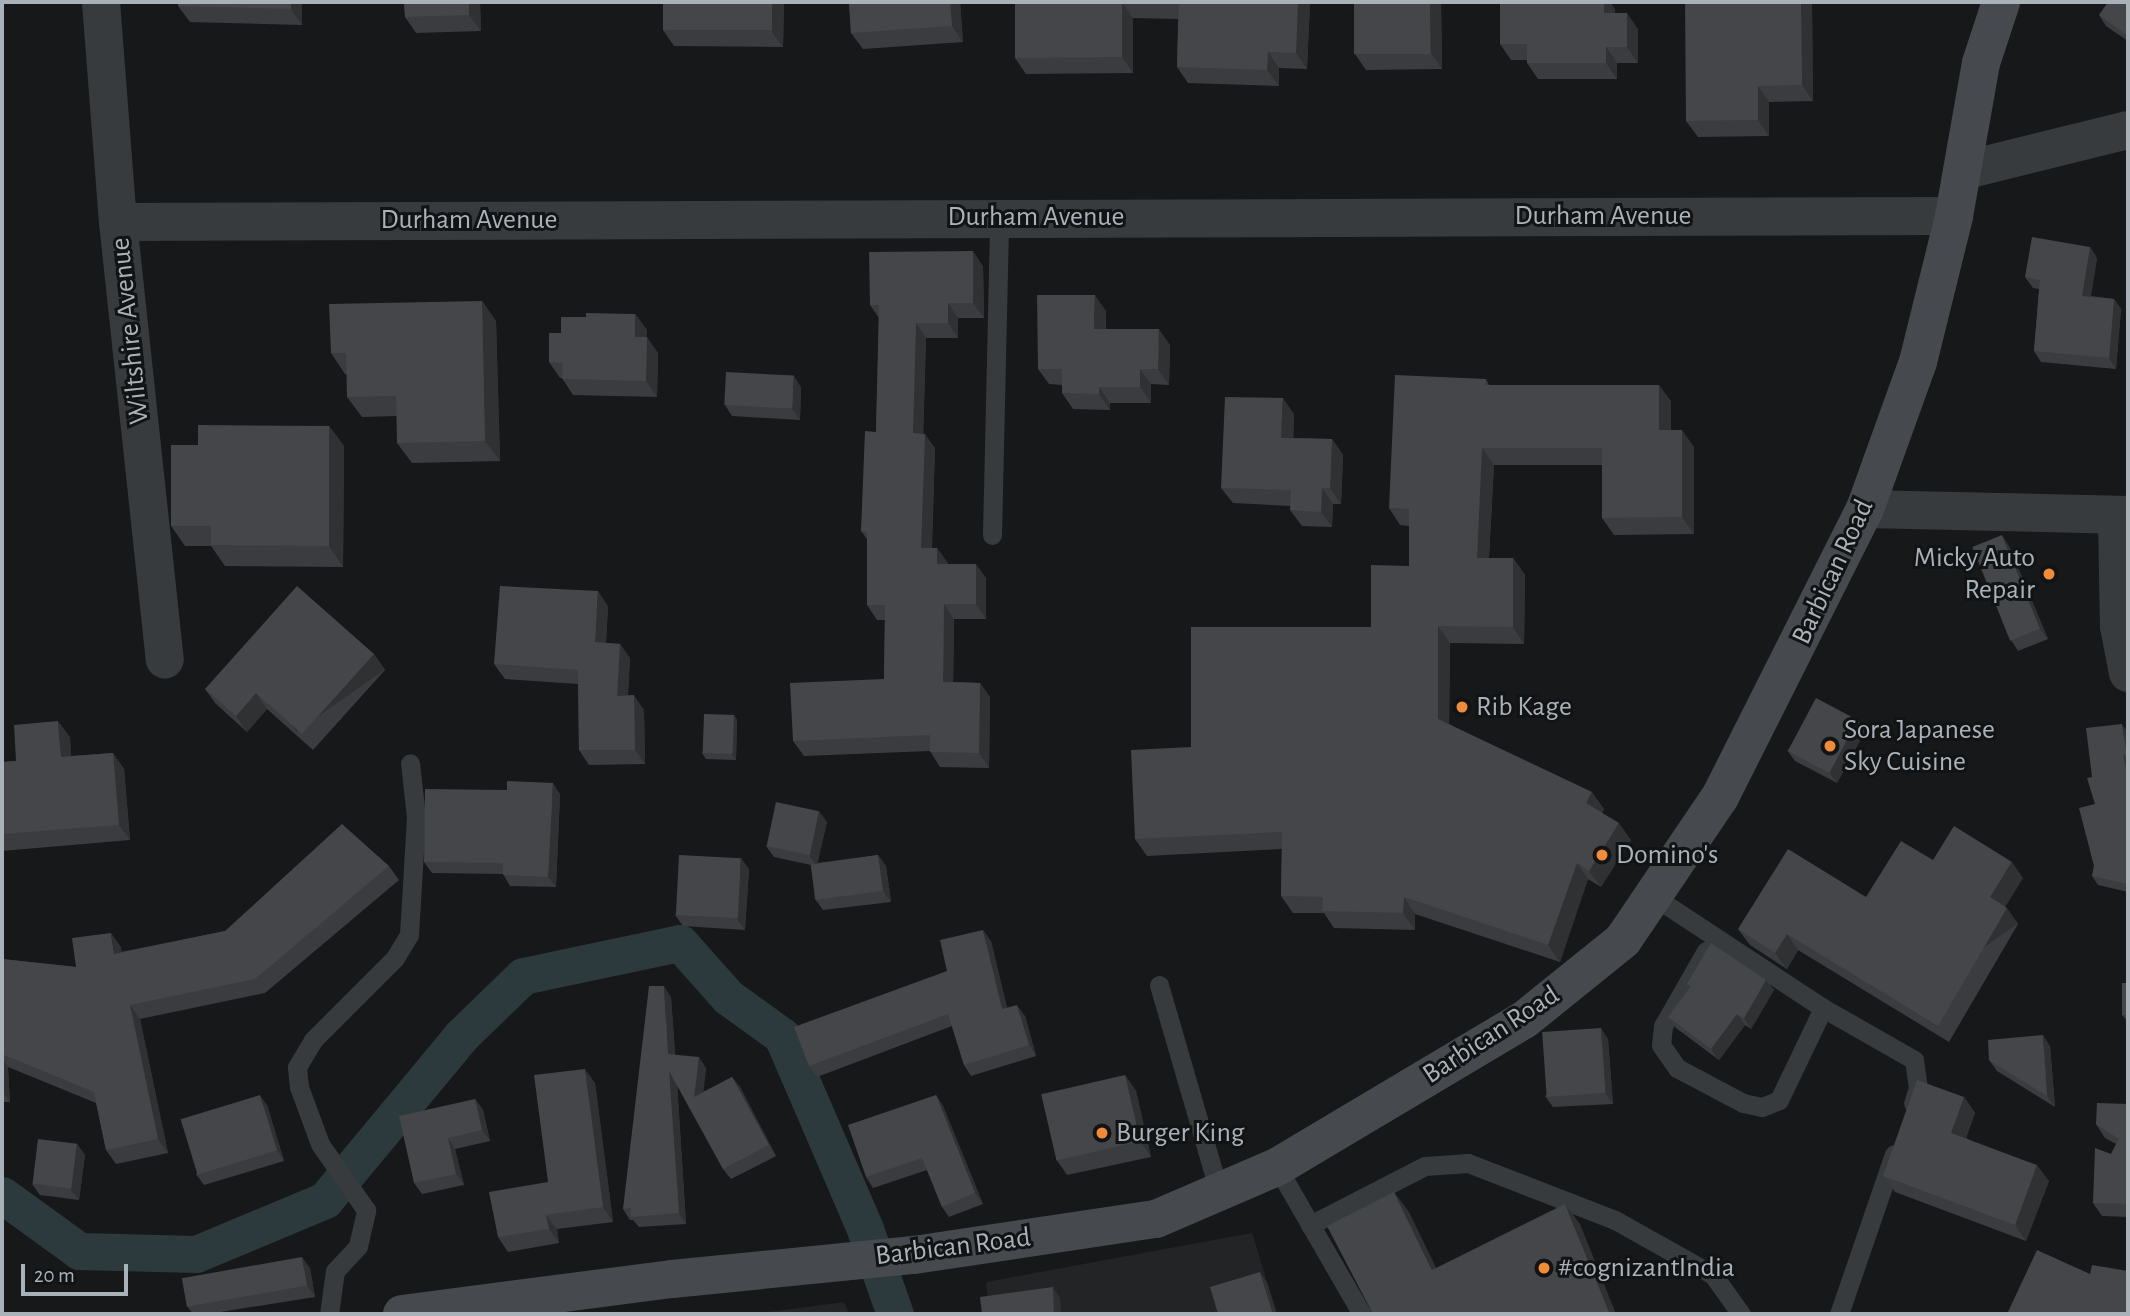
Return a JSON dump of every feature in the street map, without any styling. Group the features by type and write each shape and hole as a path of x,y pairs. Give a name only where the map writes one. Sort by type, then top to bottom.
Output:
{"main road":[{"name":"Barbican Road","path":"402,1314 842,1261 914,1255 1156,1219 1220,1195 1277,1167 1524,1020 1623,940 1720,797 1865,509 1919,362 1954,216 1981,63 2001,2"}],"street":[{"name":"Wiltshire Avenue","path":"101,2 118,222 165,659"},
{"path":"1962,171 2128,130"},
{"name":"Durham Avenue","path":"118,222 999,217 1954,216"},
{"path":"1865,509 2123,515 2116,590 2128,673"}],"lane":[{"path":"992,534 999,217"},
{"path":"329,1314 335,1271 358,1246 366,1210 320,1144 299,1087 297,1067 313,1040 395,958 409,935 416,817 411,763"},
{"path":"1653,896 1823,1008 1914,1060 1919,1088 1839,1314"},
{"path":"1716,935 1663,1026 1661,1045 1677,1068 1743,1103 1762,1107 1779,1100 1823,1008"},
{"path":"1159,985 1220,1195"},
{"path":"1310,1225 1425,1166 1468,1163 1615,1220 1713,1275 1741,1314"},
{"path":"1277,1167 1362,1314"}],"shaded area":[{"path":"1252,1233 1277,1314 989,1314 986,1282"},
{"path":"844,1302 849,1314 744,1314 777,1311"}],"building":[{"path":"178,2 291,2 291,9 178,6"},
{"path":"404,2 469,2 469,15 405,17"},
{"path":"663,2 772,2 772,30 663,30"},
{"path":"849,2 950,2 952,26 851,33"},
{"path":"1015,2 1122,2 1122,57 1015,58"},
{"path":"1122,2 1298,2 1296,53 1268,52 1267,70 1177,67 1179,3"},
{"path":"1354,2 1430,2 1430,54 1354,54"},
{"path":"1500,2 1604,2 1604,13 1627,13 1627,47 1606,47 1606,63 1527,63 1527,44 1500,44"},
{"path":"1685,2 1801,2 1802,85 1758,86 1758,120 1686,121"},
{"path":"2108,2 2128,2 2128,36 2099,15"},
{"path":"2032,237 2090,247 2082,296 2114,299 2109,358 2034,351 2040,280 2025,277"},
{"path":"973,251 973,303 948,303 948,323 916,323 913,433 925,434 921,548 937,548 937,564 976,564 976,604 944,604 943,682 980,683 979,753 930,752 930,735 793,741 790,683 884,679 885,605 867,605 867,532 861,531 865,431 876,432 879,305 870,305 869,252"},
{"path":"1037,295 1095,295 1094,329 1159,329 1158,369 1140,369 1140,387 1099,387 1099,394 1062,393 1062,369 1038,369"},
{"path":"482,301 485,441 397,443 396,396 347,397 346,353 331,353 329,304"},
{"path":"586,313 635,314 635,337 647,337 646,381 562,379 563,363 549,362 549,333 561,333 561,317 586,317"},
{"path":"726,372 794,376 792,409 724,405"},
{"path":"1395,375 1486,379 1485,385 1659,385 1659,430 1682,430 1682,517 1602,518 1602,448 1482,448 1477,558 1513,558 1513,627 1438,626 1438,719 1592,792 1586,803 1619,823 1589,871 1577,863 1548,945 1404,897 1403,913 1322,911 1323,897 1281,896 1282,832 1135,839 1131,750 1191,747 1191,627 1371,627 1371,565 1409,566 1409,509 1389,508"},
{"path":"1225,397 1283,398 1281,438 1332,439 1330,488 1322,488 1321,512 1290,510 1291,490 1221,488"},
{"path":"198,425 329,426 329,546 211,545 211,526 171,526 171,445 198,445"},
{"path":"2002,535 2040,629 2010,641 1972,547"},
{"path":"297,586 374,654 302,734 256,693 236,716 205,689"},
{"path":"500,586 598,591 595,642 620,644 617,696 634,695 635,750 579,750 578,670 494,664"},
{"name":"Sora Japanese Sky Cuisine","path":"1816,698 1857,720 1829,773 1788,751"},
{"path":"704,714 734,715 733,754 703,753"},
{"path":"58,721 61,757 113,753 119,825 2,834 2,762 16,761 14,725"},
{"path":"2122,724 2127,755 2123,755 2128,777 2128,884 2092,876 2094,866 2079,808 2095,804 2087,778 2092,777 2086,728"},
{"path":"507,781 553,783 548,877 503,875 503,863 424,862 425,789 507,790"},
{"path":"776,802 819,811 810,855 767,846"},
{"path":"342,824 389,866 255,979 130,1005 158,1139 106,1150 94,1092 2,1054 2,959 76,967 72,938 111,933 114,954 225,931"},
{"path":"1954,826 2012,862 1990,897 2007,908 1938,1026 1787,934 1775,953 1738,929 1788,849 1866,897 1901,841 1933,860"},
{"path":"679,855 741,858 738,918 676,915"},
{"path":"878,855 883,891 816,900 811,864"},
{"path":"983,930 1002,1009 1017,1005 1029,1045 964,1065 948,1014 809,1066 794,1027 947,971 940,940"},
{"path":"1711,943 1766,980 1744,1018 1737,1014 1711,1049 1668,1017 1691,986 1687,984"},
{"path":"2122,983 2128,983 2128,1015 2122,1015"},
{"path":"649,986 664,986 668,1054 699,1057 694,1097 732,1077 769,1145 723,1169 669,1071 679,1213 631,1217 631,1208 623,1209"},
{"path":"1601,1028 1606,1093 1547,1097 1542,1032"},
{"path":"2043,1035 2047,1096 1989,1060 1988,1040"},
{"path":"585,1069 603,1207 546,1215 549,1229 498,1237 489,1192 548,1182 534,1075"},
{"name":"Burger King","path":"1125,1075 1140,1141 1057,1161 1041,1094"},
{"path":"1917,1080 1964,1097 1951,1133 2037,1165 2015,1225 1883,1176"},
{"path":"260,1095 277,1150 198,1175 181,1119"},
{"path":"936,1095 975,1193 942,1207 922,1158 866,1177 848,1125"},
{"path":"475,1099 482,1130 448,1138 456,1174 414,1183 399,1116"},
{"path":"2097,1103 2128,1104 2128,1204 2093,1203 2095,1148 2111,1154 2119,1139 2096,1124"},
{"path":"38,1139 77,1144 71,1188 33,1184"},
{"name":"#cognizantIndia","path":"1394,1192 1432,1270 1565,1204 1610,1314 1373,1314 1327,1226"},
{"path":"2037,1250 2090,1274 2092,1265 2128,1271 2128,1314 2007,1314"},
{"path":"302,1257 307,1286 187,1307 182,1278"},
{"path":"1260,1272 1273,1314 1218,1314 1210,1287"},
{"path":"1053,1287 1054,1314 982,1314 980,1297"}],"waterway":[{"path":"2,1195 79,1251 196,1254 325,1200 461,1036 523,976 680,943 728,997 782,1036 865,1229 895,1314"}],"place":[{"name":"Micky Auto Repair","path":"2049,574"},
{"name":"Rib Kage","path":"1462,707"},
{"name":"Sora Japanese Sky Cuisine","path":"1830,746"},
{"name":"Domino's","path":"1602,855"},
{"name":"Burger King","path":"1102,1133"},
{"name":"#cognizantIndia","path":"1544,1268"}]}
